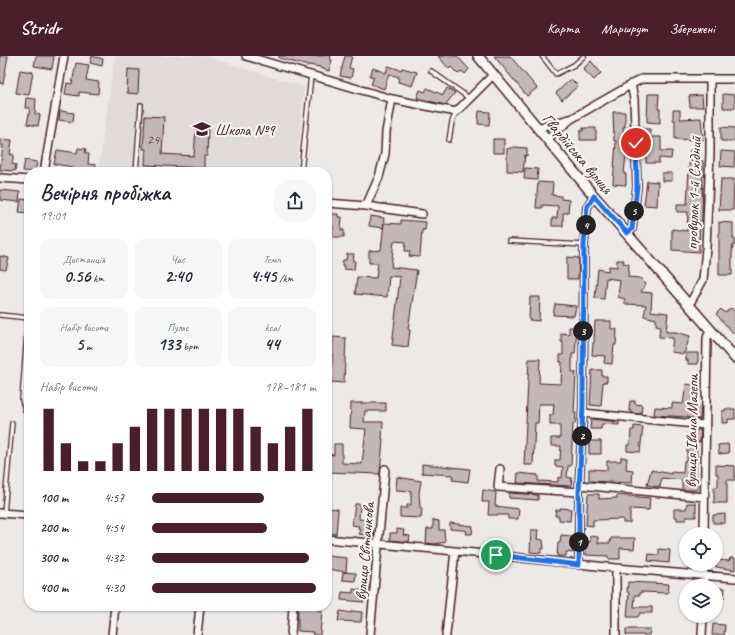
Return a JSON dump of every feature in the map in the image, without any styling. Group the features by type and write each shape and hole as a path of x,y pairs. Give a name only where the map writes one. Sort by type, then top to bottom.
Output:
{"main road":[{"name":"Гвардійська вулиця","path":"478,56 594,196 735,358"}],"street":[{"path":"45,167 64,56"},
{"path":"246,56 392,99 456,112 493,75"},
{"path":"547,139 571,119 641,79 735,79"},
{"name":"провулок 1-й Східний","path":"689,305 703,280 706,248 710,153 710,79"},
{"path":"627,233 632,229 637,187 634,99 631,84"},
{"path":"366,206 379,177 385,154 386,132 392,99"},
{"path":"537,128 571,119"},
{"path":"0,178 24,180"},
{"path":"579,565 584,245 587,207 594,196"},
{"path":"332,203 366,206 422,214"},
{"name":"вулиця Івана Мазепи","path":"704,527 707,338 710,330"},
{"path":"582,413 705,425"},
{"name":"вулиця Світанкова","path":"370,635 379,544 384,469"},
{"path":"500,469 498,487 579,489 704,497"},
{"path":"2,513 24,515"},
{"path":"332,539 579,565 735,578"},
{"path":"446,635 455,551"},
{"path":"616,568 616,635"},
{"path":"705,571 705,579"},
{"path":"112,635 114,611"},
{"path":"197,635 199,611"},
{"path":"291,635 293,611"},
{"path":"702,635 703,623"}],"lane":[{"path":"542,56 556,74 574,65 584,56"},
{"path":"431,71 469,98"},
{"path":"302,167 311,75"},
{"path":"136,167 141,105"},
{"path":"449,140 452,122 456,112"},
{"path":"509,241 584,245"},
{"path":"0,315 24,317"},
{"path":"24,377 22,400 24,407"},
{"path":"2,513 12,423"}],"shaded area":[{"name":"Школа №9","path":"115,56 204,56 304,87 296,167 99,167"}],"building":[{"path":"0,56 8,56 3,84 0,83"},
{"path":"36,56 54,56 52,69 34,66"},
{"path":"92,56 103,59 102,66 90,63"},
{"path":"279,56 331,56 330,59 332,60 329,71 320,67 308,66 279,58"},
{"path":"345,56 352,56 349,68 353,69 351,78 340,76"},
{"path":"438,56 457,56 469,69 465,74 462,71 458,74 451,67 449,69"},
{"path":"494,56 510,56 537,88 527,96"},
{"path":"591,61 601,73 594,80 583,69"},
{"path":"76,63 89,65 86,80 99,82 98,94 79,92 79,96 65,94 67,83 72,84"},
{"path":"388,66 401,70 402,68 417,72 412,86 398,82 399,77 389,74 384,89 371,84 374,77 370,76 373,68 386,73"},
{"path":"128,69 139,70 138,94 127,93"},
{"path":"20,70 33,72 29,95 16,93"},
{"path":"571,79 578,86 562,100 556,93"},
{"path":"427,88 443,95 447,88 455,93 445,105 417,98 420,90 425,92"},
{"path":"648,94 659,94 658,109 660,109 660,123 647,122"},
{"path":"723,94 735,95 735,108 723,108"},
{"path":"702,95 703,107 690,107 689,96"},
{"path":"26,98 36,99 35,114 40,115 38,126 27,124 30,108 25,108"},
{"path":"673,110 680,110 680,119 701,118 703,140 675,139 675,120 673,120"},
{"path":"60,111 74,113 73,122 59,120"},
{"path":"479,111 490,112 489,125 478,124"},
{"path":"613,112 625,112 625,127 623,127 625,144 627,144 624,174 626,174 626,185 613,184 616,141 614,141"},
{"path":"145,116 164,117 162,154 194,156 196,128 208,129 207,156 204,156 204,167 145,165 146,149 143,149"},
{"path":"721,127 735,128 735,141 721,141"},
{"path":"583,128 596,128 596,140 580,140 580,131 583,131"},
{"path":"642,129 650,129 650,137 661,137 661,151 672,151 671,159 659,158 659,163 646,163 646,146 642,146"},
{"path":"0,139 12,140 10,154 14,155 12,164 16,165 15,171 0,170 3,145 0,145"},
{"path":"493,139 504,139 504,153 493,153"},
{"path":"514,147 527,148 527,156 525,155 523,172 507,171 507,149"},
{"path":"78,148 86,149 85,153 89,154 88,164 96,165 96,167 73,167 54,164 57,150 77,153"},
{"path":"690,150 699,150 699,161 703,161 702,221 700,221 699,252 672,250 672,229 687,231 688,212 677,212 677,204 687,204"},
{"path":"721,151 735,152 734,167 720,166"},
{"path":"25,160 37,162 36,167 24,167 23,171"},
{"path":"525,168 538,169 537,180 524,179"},
{"path":"662,173 672,173 672,181 662,181"},
{"path":"721,179 734,179 733,210 719,210"},
{"path":"647,181 658,182 657,206 644,205"},
{"path":"538,182 553,183 552,195 561,196 561,199 569,200 568,213 563,213 563,226 552,226 552,218 557,218 558,206 542,205 542,208 536,208"},
{"path":"0,190 20,192 19,202 0,200"},
{"path":"21,199 24,199 24,212 19,212"},
{"path":"332,214 338,214 338,217 342,217 341,230 344,230 344,237 332,237"},
{"path":"370,216 384,218 383,228 369,226"},
{"path":"401,220 426,222 425,230 422,230 420,257 409,256 410,251 405,251 406,242 394,241 391,267 417,270 408,329 410,330 408,347 392,345 400,277 389,276 387,297 355,294 357,277 376,278 378,263 369,263 369,251 381,250 384,223 401,224"},
{"path":"719,222 733,223 733,239 735,239 735,245 733,245 732,254 732,275 719,275"},
{"path":"347,254 354,254 354,270 344,269 344,266 342,266 343,260 346,260"},
{"path":"0,256 9,258 6,270 0,269"},
{"path":"567,257 579,258 578,279 567,279"},
{"path":"617,260 624,260 623,263 629,264 628,277 640,278 646,284 641,292 652,293 651,311 668,313 666,332 676,332 690,336 684,354 671,352 673,338 659,337 660,326 656,325 656,319 644,316 646,305 625,304 625,299 618,297 620,280 606,278 604,299 595,298 598,269 608,271 609,266 617,267"},
{"path":"530,297 540,297 539,321 529,320"},
{"path":"555,304 576,306 574,316 553,315"},
{"path":"731,308 735,312 735,335 716,314 721,309 725,313"},
{"path":"595,321 611,321 611,329 617,329 616,345 614,345 612,364 604,363 605,356 592,355"},
{"path":"569,327 577,327 575,354 572,354 572,372 576,372 574,413 576,413 575,424 573,424 571,466 568,466 567,477 572,478 571,486 517,483 518,473 538,475 538,481 558,482 558,477 562,478 563,467 555,466 555,460 560,460 561,446 551,446 551,438 560,438 560,425 550,425 550,415 553,415 554,404 539,404 538,423 535,423 533,465 524,465 529,359 540,359 539,383 561,384 562,362 560,362 560,355 563,355 563,342 561,342 561,333 569,334"},
{"path":"333,337 346,338 344,383 332,382"},
{"path":"686,353 698,353 698,364 688,364 688,360 686,360"},
{"path":"592,370 602,370 602,376 607,376 607,382 603,382 601,406 590,405"},
{"path":"686,384 698,386 695,407 701,407 700,419 654,415 655,407 672,408 672,403 683,404"},
{"path":"630,401 635,401 635,404 642,405 641,414 631,413 629,410"},
{"path":"351,403 386,403 386,411 365,411 364,422 383,422 380,474 332,472 332,455 334,455 334,444 342,444 342,463 362,464 366,429 350,428"},
{"path":"725,409 735,409 735,419 728,419 728,423 722,423 722,411 725,411"},
{"path":"591,419 619,422 619,425 602,424 601,429 590,429"},
{"path":"634,426 643,427 640,452 627,451 627,445 630,445 631,430 634,430"},
{"path":"701,430 700,442 697,442 696,479 698,479 698,490 682,490 682,480 662,478 660,487 647,485 651,470 671,474 671,472 683,473 684,461 687,461 687,439 692,439 692,431"},
{"path":"589,441 601,441 601,454 589,454"},
{"path":"728,444 729,453 719,454 718,445"},
{"path":"621,457 627,458 626,469 633,470 632,483 589,481 589,469 607,470 607,461 621,461"},
{"path":"422,464 470,469 468,482 452,480 453,475 422,473"},
{"path":"716,465 735,466 735,480 727,480 727,503 714,503 714,487 718,487"},
{"path":"397,477 421,481 419,493 420,508 422,509 421,518 400,517 400,508 407,508 407,505 411,505 411,491 396,490"},
{"path":"483,490 496,492 495,506 519,509 518,519 508,519 508,515 488,515 489,502 482,502"},
{"path":"509,493 538,495 538,500 509,498"},
{"path":"588,494 599,494 599,499 617,498 617,495 650,498 649,510 630,509 630,523 623,523 623,519 593,520 593,526 586,525"},
{"path":"687,503 696,503 696,517 686,517 686,520 677,520 677,517 674,517 674,509 686,509"},
{"path":"355,504 360,504 359,519 369,520 368,530 374,531 373,538 367,538 367,535 359,534 361,529 358,528 359,526 352,525"},
{"path":"332,508 338,509 336,534 332,534"},
{"path":"560,508 571,509 570,521 559,520 559,516 555,516 556,510 560,510"},
{"path":"725,514 725,523 713,523 713,515"},
{"path":"433,520 439,521 439,530 444,530 445,542 435,544 426,543 427,529 433,529"},
{"path":"450,523 473,526 472,534 466,534 467,531 450,529"},
{"path":"397,529 404,530 403,535 410,536 409,542 390,540 390,533 397,533"},
{"path":"531,530 538,530 537,539 543,540 544,549 541,549 541,553 530,552"},
{"path":"561,535 571,536 570,547 573,547 573,553 566,552 566,556 557,556 558,543 560,543"},
{"path":"590,536 598,537 598,543 610,543 611,538 635,538 634,549 620,548 620,559 608,559 608,556 586,555 586,542 590,542"},
{"path":"659,549 670,550 669,563 648,561 649,554 659,555"},
{"path":"332,556 347,558 346,572 332,570"},
{"path":"730,558 735,558 735,570 723,568 723,561 729,561"},
{"path":"343,572 356,573 355,581 342,580"},
{"path":"628,582 669,584 668,593 640,592 640,595 635,595 634,607 652,607 652,613 640,613 638,617 627,617 629,593 627,592"},
{"path":"723,588 725,588 724,598"},
{"path":"353,589 365,591 364,602 341,600 342,592 353,593"},
{"path":"298,611 322,611 320,635 313,635 313,632 298,631"},
{"path":"340,611 352,613 352,611 362,612 361,622 338,621"},
{"path":"713,624 725,625 724,635 712,635"},
{"path":"626,629 650,629 649,635 626,635"}],"place":[{"name":"Школа №9","path":"202,129"}],"route":[{"path":"496,555 579,565 579,492 583,405 584,245 587,207 594,196 627,233 632,229 637,187 636,143"}]}
